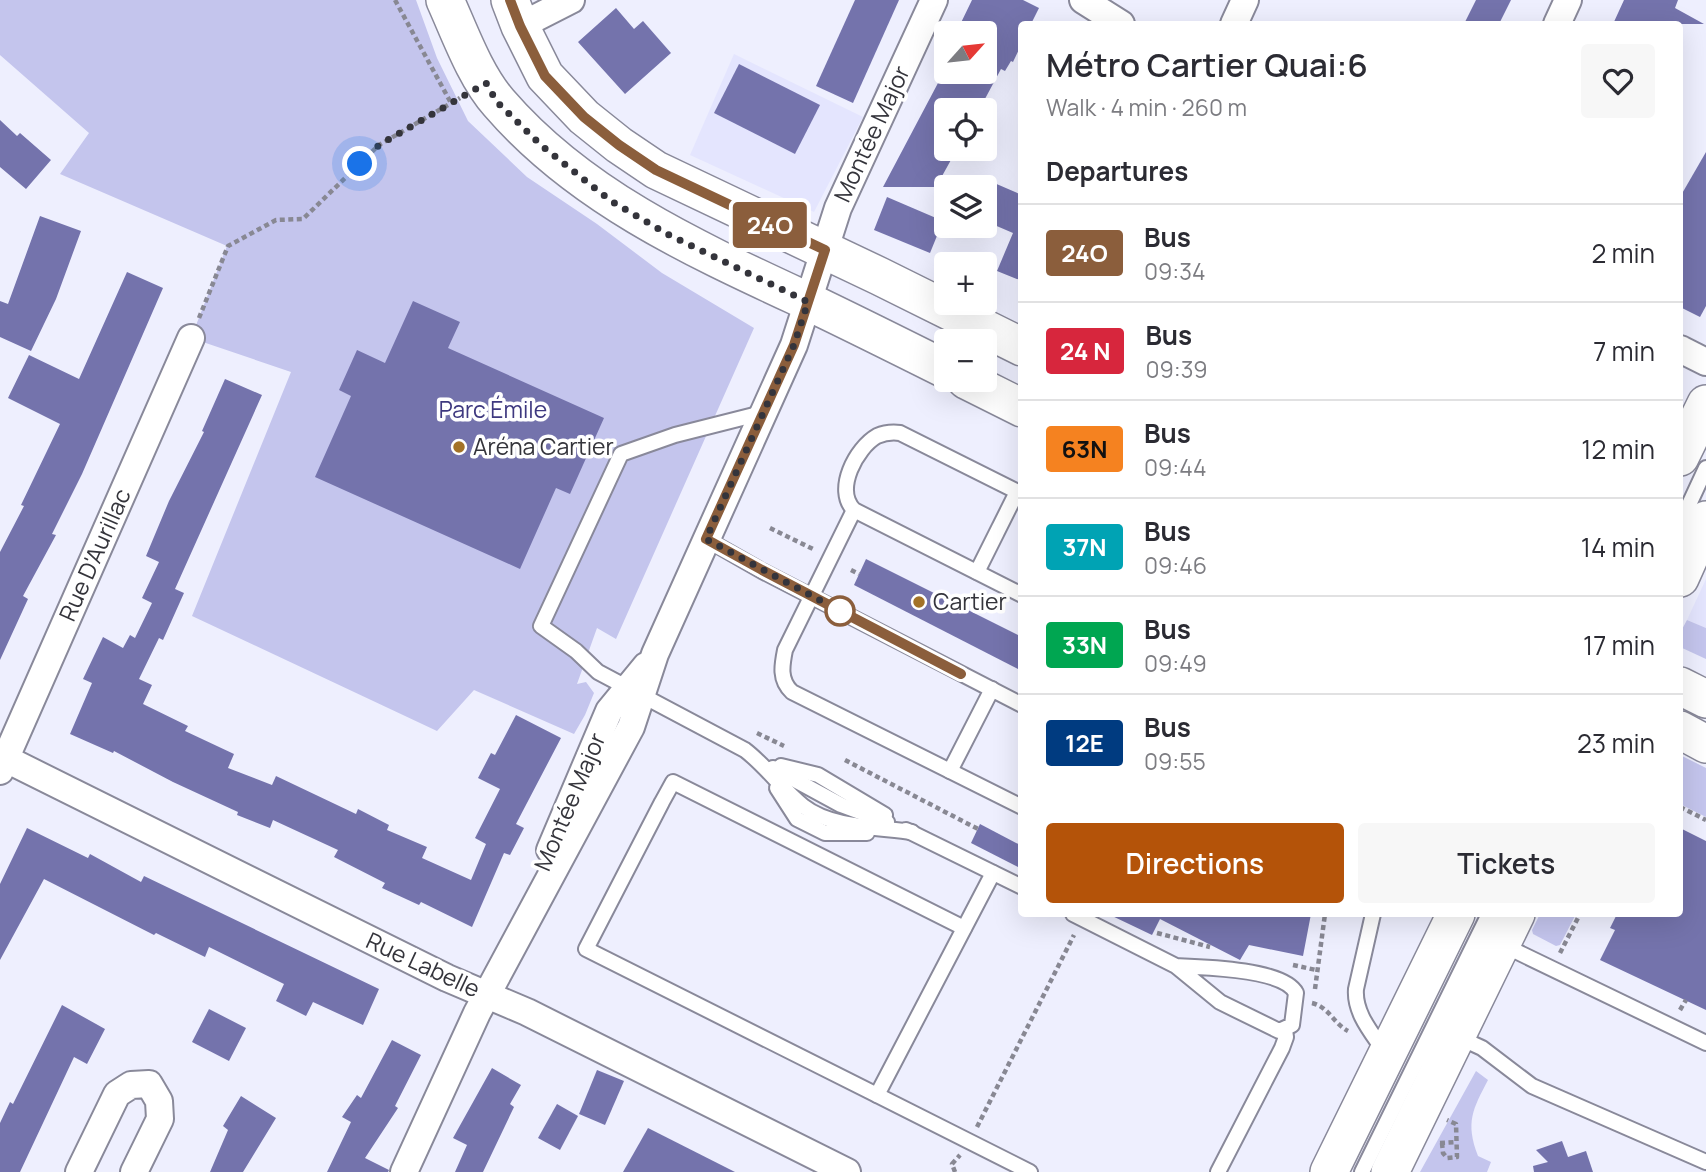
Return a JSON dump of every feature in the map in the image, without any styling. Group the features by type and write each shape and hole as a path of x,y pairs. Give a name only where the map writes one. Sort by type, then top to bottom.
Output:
{"street":[{"path":"445,0 469,55 497,102 542,146 611,201 669,235 934,364"},
{"path":"571,0 515,13 545,76 584,117 619,145 656,170 1018,345"},
{"name":"Montée Major","path":"404,1172 486,995 611,769 631,727 634,691 654,657 794,345 838,208 934,0"},
{"path":"1083,0 1116,21"},
{"path":"1235,21 1245,0"},
{"path":"1558,21 1568,0"},
{"name":"Rue D'Aurillac","path":"2,762 191,338"},
{"path":"1683,350 1706,362"},
{"path":"990,392 1018,406"},
{"path":"1683,451 1706,404"},
{"path":"1683,571 1706,520"},
{"path":"1683,688 1706,699"},
{"path":"1683,732 1706,744"},
{"name":"Rue Labelle","path":"2,762 460,985 527,1012 847,1172"},
{"path":"1329,1172 1372,1046 1455,917"},
{"path":"1390,1172 1457,1036 1502,924"},
{"path":"79,1172 117,1094 131,1085 149,1084 159,1101 160,1119 134,1172"}],"lane":[{"path":"762,413 676,435 621,454 541,626 576,651 598,672 738,746 759,761 841,804 912,832 1018,885"},
{"path":"1018,492 900,433 893,432 877,436 869,443 853,465 846,488 846,497 854,510 1018,593"},
{"path":"1683,518 1706,468"},
{"path":"977,572 1018,497"},
{"path":"854,510 785,650 782,665 786,686 792,692 1018,805"},
{"path":"706,539 1018,703"},
{"path":"950,771 992,690"},
{"path":"759,761 797,819 825,833 912,832"},
{"path":"964,928 673,782 586,949 1030,1172"},
{"path":"877,1095 992,873"},
{"path":"1079,917 1176,966 1220,1002 1274,1029 1285,1030 1292,1025 1296,998 1294,989 1286,981 1233,969 1176,966"},
{"path":"1372,917 1356,989 1356,1000 1372,1046"},
{"path":"1362,1172 1502,924 1705,1040"},
{"path":"1218,1172 1282,1048 1286,1037 1285,1030"},
{"path":"1457,1036 1482,1048 1532,1086 1706,1162"}],"path":[{"path":"394,0 451,103"},
{"path":"191,338 228,246 276,220 303,219 379,145 486,83"},
{"path":"771,528 813,549"},
{"path":"851,570 859,574"},
{"path":"845,760 978,829"},
{"path":"1683,808 1706,820"},
{"path":"1310,1013 1325,917"},
{"path":"1560,952 1578,917"},
{"path":"975,1130 1075,931"},
{"path":"1153,932 1219,949"},
{"path":"1680,1010 1686,1000"},
{"path":"1312,1003 1322,1006 1338,1025 1372,1046"},
{"path":"1443,1143 1443,1153 1447,1158 1457,1157 1456,1124 1446,1120"},
{"path":"1434,1141 1457,1142"},
{"path":"955,1159 952,1164 955,1172"}],"shaded area":[{"path":"734,54 863,117 814,212 690,155"},
{"path":"1706,579 1706,628 1687,620"}],"green space":[{"name":"Parc Émile","path":"0,0 416,0 437,58 468,121 527,177 597,224 662,273 754,328 616,639 597,628 577,684 586,682 594,693 574,734 474,690 437,731 192,616 291,372 191,338 227,246 60,174 89,133 0,55"},
{"path":"1687,620 1706,628 1706,659 1683,648 1683,627"},
{"path":"1683,756 1706,768 1706,817 1683,806"},
{"path":"1538,917 1574,917 1560,945 1556,946 1533,934 1532,930"},
{"path":"1476,1071 1488,1080 1475,1108 1471,1125 1478,1156 1491,1162 1487,1172 1420,1172"}],"building":[{"path":"855,0 899,0 853,103 816,86"},
{"path":"972,0 1023,0 1039,8 1032,21 1018,21 1018,51 1005,71 1001,69 998,75 998,21 962,21"},
{"path":"1476,0 1511,0 1500,21 1466,21"},
{"path":"1624,0 1678,0 1675,8 1704,24 1683,24 1683,21 1614,21"},
{"path":"616,8 634,29 643,21 671,53 625,94 578,42"},
{"path":"739,64 820,105 795,154 714,113"},
{"path":"937,84 993,84 985,98 934,98 934,161 950,161 943,175 934,175 934,187 883,187"},
{"path":"0,120 17,136 20,133 51,160 26,189 0,167"},
{"path":"1706,152 1706,306 1700,317 1683,308 1683,192"},
{"path":"997,184 1018,193 1018,279 997,271 1013,233 997,226"},
{"path":"887,197 934,217 936,238 930,253 874,230"},
{"path":"40,216 81,231 56,299 31,351 0,337 0,301 8,304"},
{"path":"127,272 163,288 82,474 52,534 56,535 23,596 28,599 0,660 0,552 24,506 21,505 60,424 8,398 29,355 79,379"},
{"name":"Aréna Cartier","path":"413,301 460,322 448,348 604,418 570,494 556,488 520,569 315,477 351,396 339,390 357,350 385,363"},
{"path":"225,379 262,395 175,589 184,593 163,640 159,638 139,679 152,685 143,704 188,726 185,731 234,754 228,768 272,785 276,776 356,814 358,809 389,825 387,830 427,847 422,858 471,880 486,844 475,838 500,789 478,778 491,753 495,755 516,715 561,738 516,824 524,828 510,855 504,853 472,927 421,902 419,905 382,888 385,883 334,857 338,850 273,820 270,828 237,815 238,812 114,751 113,753 70,734 92,683 83,679 103,637 123,648 130,635 135,638 152,603 142,598 159,562 146,556 169,501 204,432 202,431"},
{"name":"Cartier","path":"866,559 1018,635 1018,669 854,585"},
{"path":"980,824 1018,844 1018,867 971,843"},
{"path":"27,828 88,858 90,854 141,882 144,876 379,989 363,1025 313,1002 306,1016 276,1001 284,984 209,947 205,957 156,933 154,935 44,879 0,960 0,884"},
{"path":"1683,830 1706,841 1706,1010 1600,960 1615,930 1610,928 1616,917 1683,917"},
{"path":"1114,917 1310,917 1303,956 1249,945 1240,960 1160,919 1152,935"},
{"path":"62,1005 105,1029 87,1064 74,1057 20,1172 0,1172 0,1123 10,1102 13,1104"},
{"path":"209,1009 246,1028 229,1061 192,1042"},
{"path":"392,1040 421,1055 395,1106 398,1108 365,1158 389,1170 327,1172 351,1122 342,1117 357,1095 361,1098"},
{"path":"492,1068 521,1085 510,1104 514,1107 483,1172 455,1172 467,1145 453,1138"},
{"path":"597,1070 624,1081 605,1125 579,1114"},
{"path":"241,1096 276,1118 243,1172 210,1172 228,1130 223,1126"},
{"path":"557,1104 578,1116 560,1150 538,1138"},
{"path":"648,1128 735,1172 623,1172"},
{"path":"1562,1141 1568,1157 1586,1151 1593,1172 1534,1172 1533,1166 1548,1162 1536,1150"}],"bus line":[{"name":"24O","path":"510,0 545,76 584,117 619,145 656,170 825,250 794,345 706,539 961,674"}],"place":[{"name":"Aréna Cartier","path":"459,447"},
{"name":"Cartier","path":"919,602"}],"route":[{"path":"360,164 379,145 486,83 497,102 542,146 611,201 669,235 808,302 794,345 706,539 840,611"}]}
